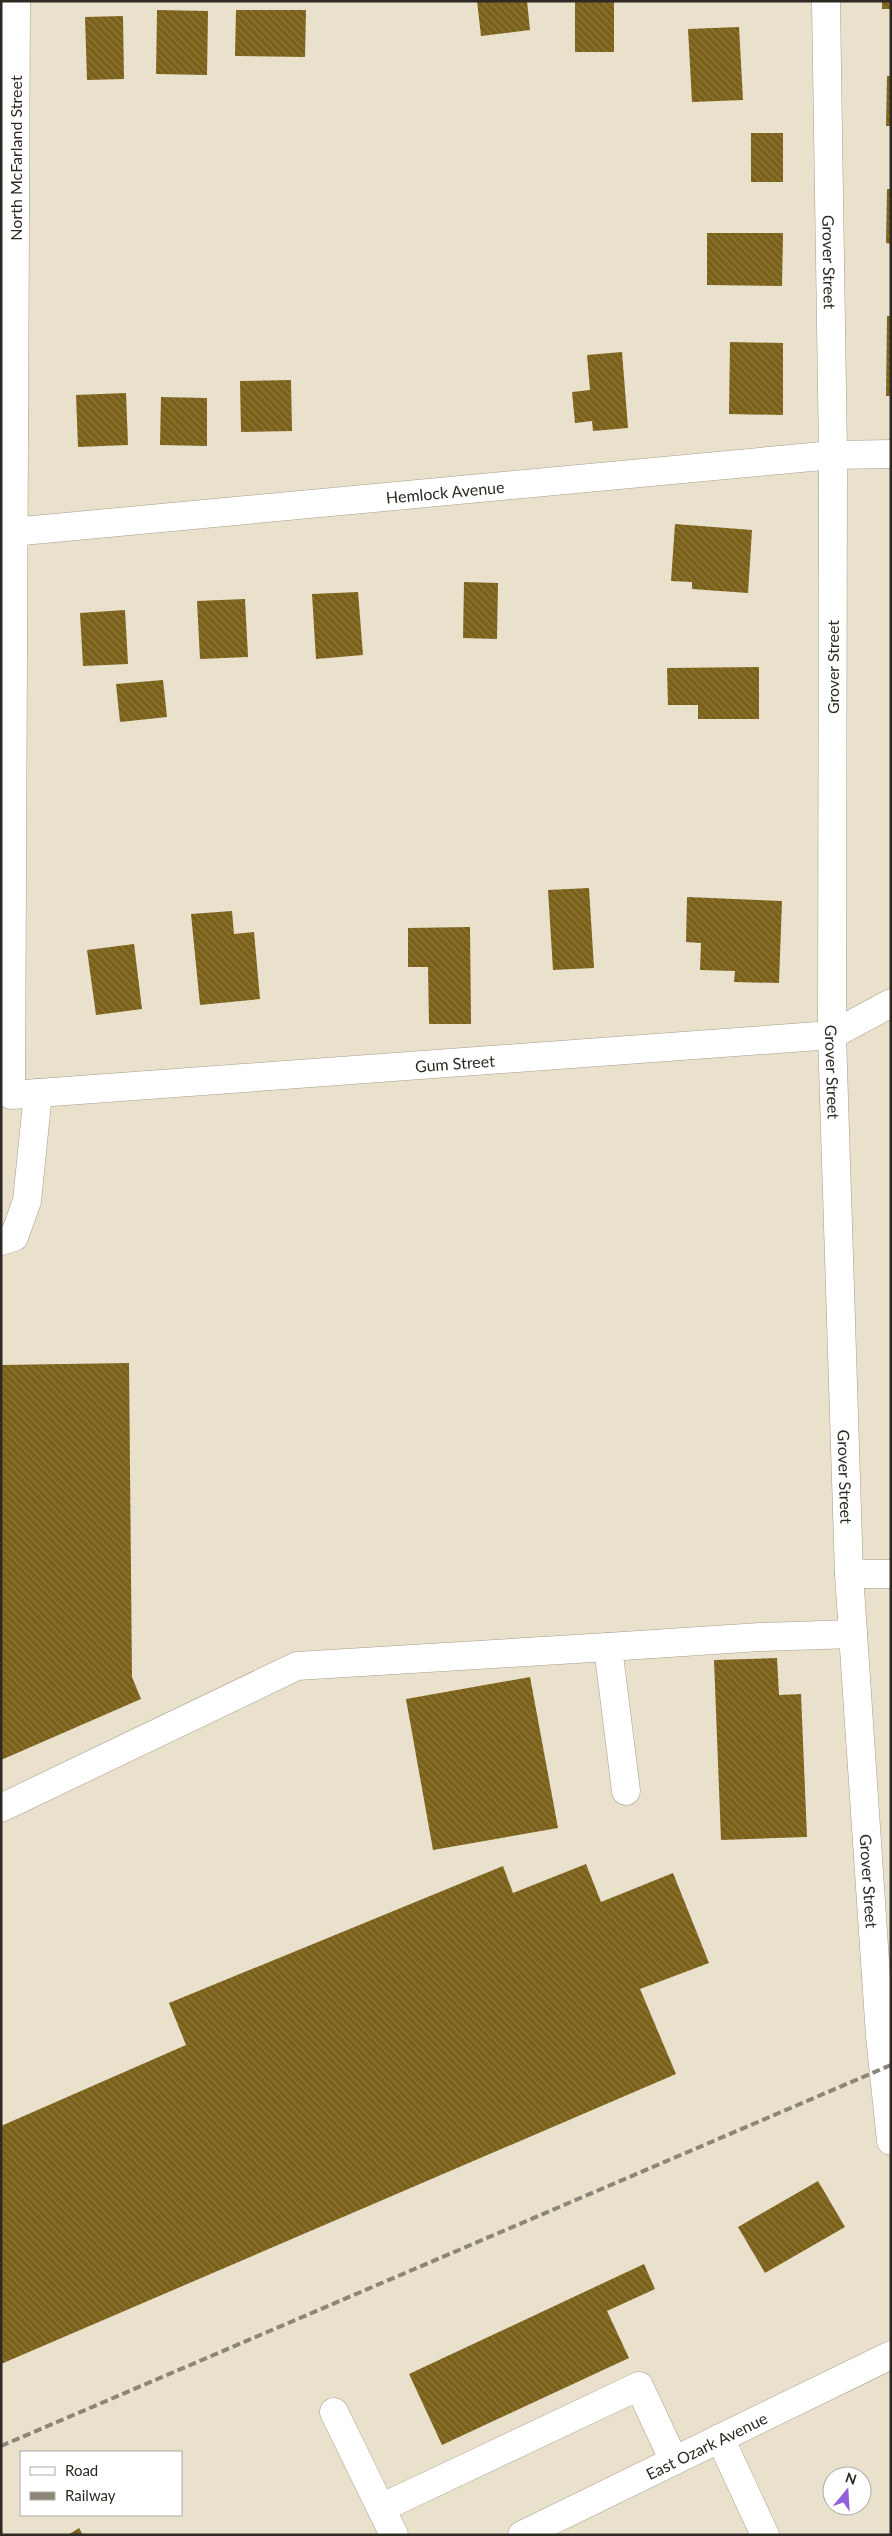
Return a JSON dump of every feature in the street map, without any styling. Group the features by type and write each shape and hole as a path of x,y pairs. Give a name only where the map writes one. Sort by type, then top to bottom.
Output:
{"street":[{"name":"North McFarland Street","path":"11,1095 7,532 16,1"},
{"name":"Grover Street","path":"826,1 833,455 832,1035 849,1574 880,2036 891,2141"},
{"name":"Hemlock Avenue","path":"7,532 833,455 891,454"},
{"name":"Gum Street","path":"11,1095 832,1035 891,1003"},
{"path":"1,1240 14,1237 27,1202 38,1093"},
{"path":"849,1574 891,1574"},
{"path":"1,1808 297,1666 760,1637 853,1634"},
{"path":"608,1647 626,1791"},
{"name":"East Ozark Avenue","path":"522,2535 891,2356"},
{"path":"382,2508 638,2386 674,2461"},
{"path":"334,2412 394,2535"},
{"path":"720,2438 765,2535"}],"building":[{"path":"477,1 527,1 530,30 481,36"},
{"path":"575,1 614,1 614,52 575,52"},
{"path":"882,1 891,1 891,9 882,9"},
{"path":"157,10 208,11 207,75 156,74"},
{"path":"236,10 306,10 305,57 235,56"},
{"path":"123,16 124,79 87,80 85,17"},
{"path":"739,27 743,100 692,102 688,29"},
{"path":"887,76 891,76 891,126 886,126"},
{"path":"751,133 783,133 783,182 751,182"},
{"path":"887,189 891,189 891,244 886,243"},
{"path":"707,233 783,233 782,286 707,285"},
{"path":"887,316 891,316 891,396 886,396"},
{"path":"730,342 783,343 783,415 729,414"},
{"path":"622,352 628,428 593,431 592,421 575,423 572,392 590,390 587,355"},
{"path":"291,380 292,431 241,432 240,381"},
{"path":"126,393 128,445 78,447 76,395"},
{"path":"161,397 207,398 207,446 160,445"},
{"path":"675,524 752,530 748,593 692,589 692,582 671,581"},
{"path":"464,582 498,583 497,639 463,638"},
{"path":"358,592 363,655 316,659 312,594"},
{"path":"245,599 248,657 200,659 197,601"},
{"path":"125,610 128,664 83,666 80,613"},
{"path":"759,667 759,719 698,719 698,705 668,705 667,668"},
{"path":"163,680 167,717 120,722 116,684"},
{"path":"589,888 594,968 553,970 548,890"},
{"path":"687,897 782,901 779,983 734,982 735,971 700,970 701,943 686,942"},
{"path":"232,911 234,934 254,932 260,999 200,1005 191,914"},
{"path":"470,927 471,1024 429,1024 428,967 408,967 408,928"},
{"path":"134,944 142,1009 96,1015 87,950"},
{"path":"129,1363 132,1677 141,1699 1,1760 1,1365"},
{"path":"777,1658 779,1695 801,1694 807,1837 721,1840 714,1660"},
{"path":"530,1677 558,1828 433,1850 406,1699"},
{"path":"586,1864 601,1902 673,1873 709,1963 640,1989 676,2074 1,2364 1,2126 186,2045 169,2003 503,1866 513,1893"},
{"path":"818,2181 845,2227 765,2273 738,2227"},
{"path":"644,2264 655,2289 607,2311 629,2358 442,2445 409,2374"},
{"path":"79,2528 83,2535 68,2535"}],"railway":[{"path":"1,2446 891,2065"}]}
